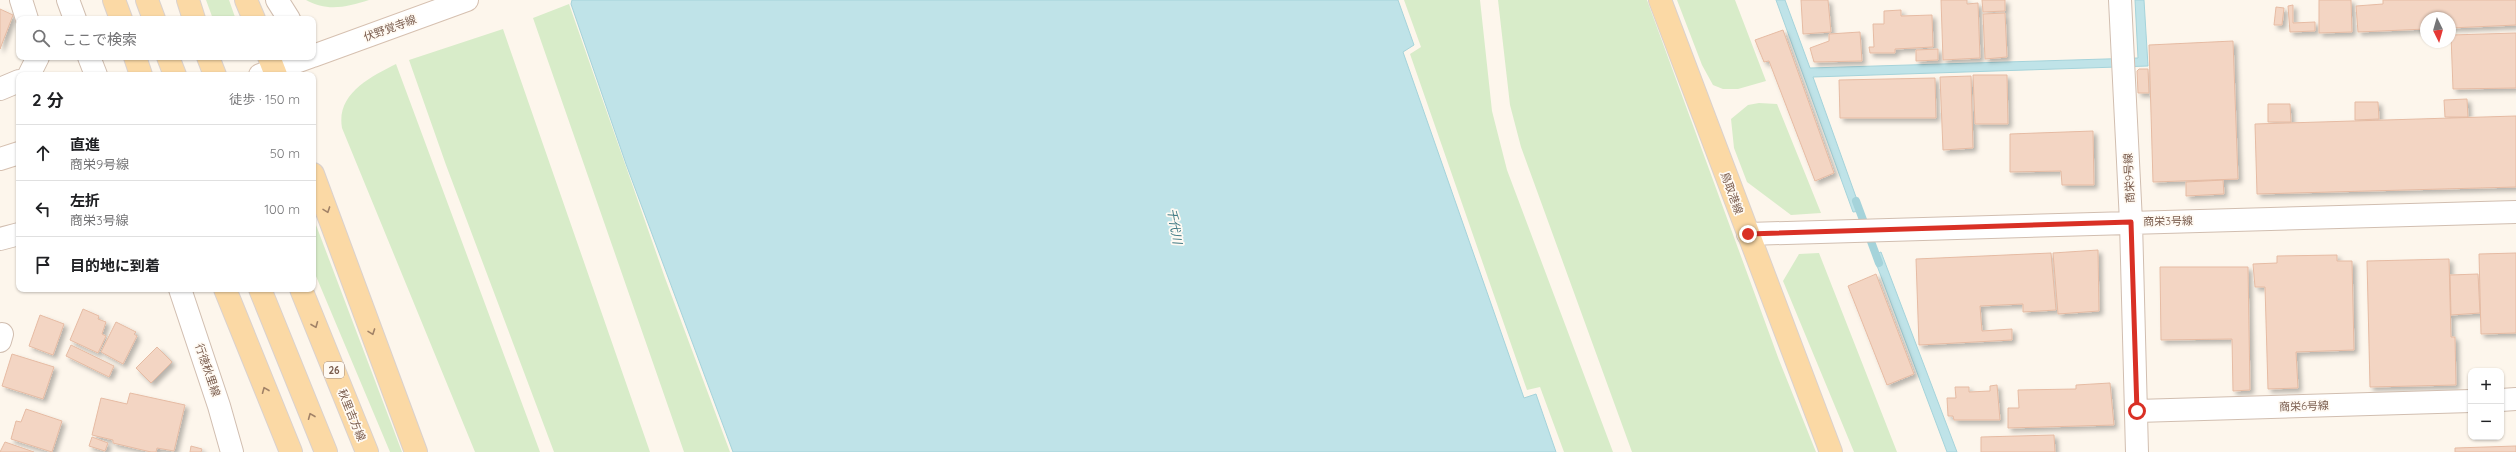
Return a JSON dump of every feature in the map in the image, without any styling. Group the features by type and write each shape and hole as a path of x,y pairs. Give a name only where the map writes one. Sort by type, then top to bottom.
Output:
{"main road":[{"path":"114,0 120,16"},
{"path":"147,0 153,16"},
{"path":"188,0 193,16"},
{"path":"246,0 253,16"},
{"name":"鳥取港線","path":"1660,0 1831,452"},
{"path":"135,60 140,72"},
{"path":"169,60 174,72"},
{"path":"209,60 214,72"},
{"path":"316,182 416,452"},
{"path":"226,292 291,452"},
{"path":"261,292 326,452"},
{"name":"秋里吉方線","path":"302,292 367,452"}],"street":[{"path":"20,0 26,16"},
{"path":"68,0 74,16"},
{"path":"277,0 286,16"},
{"name":"伏野覚寺線","path":"316,55 467,0"},
{"name":"商栄9号線","path":"2120,0 2131,222 2137,452"},
{"path":"30,72 36,60"},
{"path":"90,60 95,72"},
{"path":"270,69 300,60"},
{"path":"0,89 16,82"},
{"path":"0,159 16,154"},
{"name":"商栄3号線","path":"1748,234 2516,212"},
{"path":"0,239 16,235"},
{"name":"行徳秋里線","path":"181,292 220,406 232,452"},
{"path":"2504,400 2516,399"},
{"name":"商栄6号線","path":"2137,411 2468,401"}],"green space":[{"path":"206,0 229,0 235,16 212,16"},
{"path":"306,0 369,0 353,5 329,7 314,4"},
{"path":"1404,0 1480,0 1492,111 1507,170 1613,452 1564,452 1540,387 1527,390 1410,54 1421,47"},
{"path":"1498,0 1647,0 1779,360 1816,452 1632,452 1521,147 1510,105"},
{"path":"1677,0 1735,0 1766,81 1738,89 1723,89 1713,85 1702,65"},
{"path":"569,4 665,278 730,452 684,452 533,18"},
{"path":"503,29 650,452 554,452 446,165 409,60"},
{"path":"396,64 540,452 475,452 342,128 344,105 350,96 366,81"},
{"path":"1759,103 1777,104 1821,213 1791,215 1747,182 1734,148 1731,119 1748,105"},
{"path":"316,225 402,452 390,452 316,276"},
{"path":"1819,253 1897,452 1854,452 1783,281 1799,254"}],"water":[{"name":"千代川","path":"572,0 1398,0 1414,45 1403,52 1524,398 1536,394 1556,452 733,452 626,164 571,4"},
{"path":"1776,0 1785,0 1810,68 2138,58 2135,0 2144,0 2148,66 1813,77 1861,211 1853,212"},
{"path":"1881,252 1957,452 1947,452 1873,255"}],"building":[{"path":"1801,0 1828,0 1831,32 1803,34"},
{"path":"1941,0 1967,0 1967,4 1978,3 1980,58 1943,60"},
{"path":"1982,0 2005,0 2005,11 1983,12"},
{"path":"2319,0 2351,0 2352,32 2319,33"},
{"path":"2383,0 2516,0 2516,25 2456,28 2456,12 2420,12 2420,29 2358,32 2356,6 2383,4"},
{"path":"2293,5 2293,23 2315,22 2315,31 2290,32 2288,6"},
{"path":"2276,7 2284,8 2282,25 2274,25"},
{"path":"0,9 13,15 0,49"},
{"path":"1901,10 1901,16 1932,15 1933,47 1895,49 1895,53 1870,53 1869,47 1874,47 1873,24 1884,24 1884,11"},
{"path":"2005,13 2007,57 1985,59 1983,14"},
{"path":"1783,30 1834,173 1815,181 1769,61 1764,62 1755,40"},
{"path":"1860,32 1862,61 1814,62 1810,48 1829,41 1829,34"},
{"path":"2516,33 2516,88 2453,89 2451,48 2456,48 2456,35"},
{"path":"2233,41 2238,179 2153,182 2149,45"},
{"path":"1938,49 1938,60 1916,61 1916,50"},
{"path":"2139,69 2148,69 2149,93 2138,93 2137,71"},
{"path":"1973,75 2007,75 2008,124 1975,124"},
{"path":"1971,76 1973,148 1943,150 1940,77"},
{"path":"1935,78 1936,118 1840,118 1839,80"},
{"path":"2467,99 2468,117 2445,117 2444,100"},
{"path":"2355,102 2378,102 2379,119 2355,120"},
{"path":"2268,104 2290,104 2291,122 2268,122"},
{"path":"2516,116 2516,187 2257,194 2255,124"},
{"path":"2093,131 2094,185 2062,185 2061,171 2010,172 2010,134"},
{"path":"2223,180 2224,194 2186,196 2186,182"},
{"path":"2098,250 2099,311 2058,314 2053,253"},
{"path":"2051,253 2056,310 2023,312 2023,304 1980,306 1982,331 2012,329 2012,340 1919,345 1916,259"},
{"path":"2516,253 2516,333 2481,334 2479,254"},
{"path":"2337,255 2337,261 2352,261 2354,350 2296,352 2298,388 2268,389 2265,287 2255,287 2253,264 2277,263 2277,256"},
{"path":"2449,259 2451,337 2455,337 2456,385 2370,387 2367,261"},
{"path":"2160,267 2248,267 2250,390 2233,391 2232,339 2161,340"},
{"path":"1876,274 1914,374 1887,385 1848,286"},
{"path":"2478,274 2480,313 2451,315 2450,275"},
{"path":"83,309 99,316 98,319 106,322 102,334 106,336 98,353 70,340"},
{"path":"40,315 64,324 53,355 29,346"},
{"path":"116,322 136,332 134,334 137,336 123,364 101,352"},
{"path":"71,345 114,366 109,377 66,356"},
{"path":"157,347 172,362 151,383 136,368"},
{"path":"12,354 54,367 43,399 2,386"},
{"path":"2110,383 2114,425 2008,428 2008,408 2019,408 2018,390 2076,389 2076,385"},
{"path":"1997,385 2000,420 1954,420 1953,416 1948,416 1947,398 1956,398 1955,387 1969,387 1969,392 1990,391 1990,386"},
{"path":"130,393 185,405 174,451 157,448 156,452 151,452 113,443 113,440 92,435 101,398 127,404"},
{"path":"26,409 62,421 52,452 11,439 16,421 21,422"},
{"path":"2054,435 2055,452 1981,452 1981,437"},
{"path":"92,437 108,443 105,451 89,446"},
{"path":"5,442 34,452 0,452"},
{"path":"191,446 202,449 201,452 190,452"},
{"path":"2516,446 2516,452 2455,452 2455,448"}],"waterway":[{"path":"1856,201 1879,263"}],"route":[{"path":"1748,234 2131,222 2137,411"}]}
